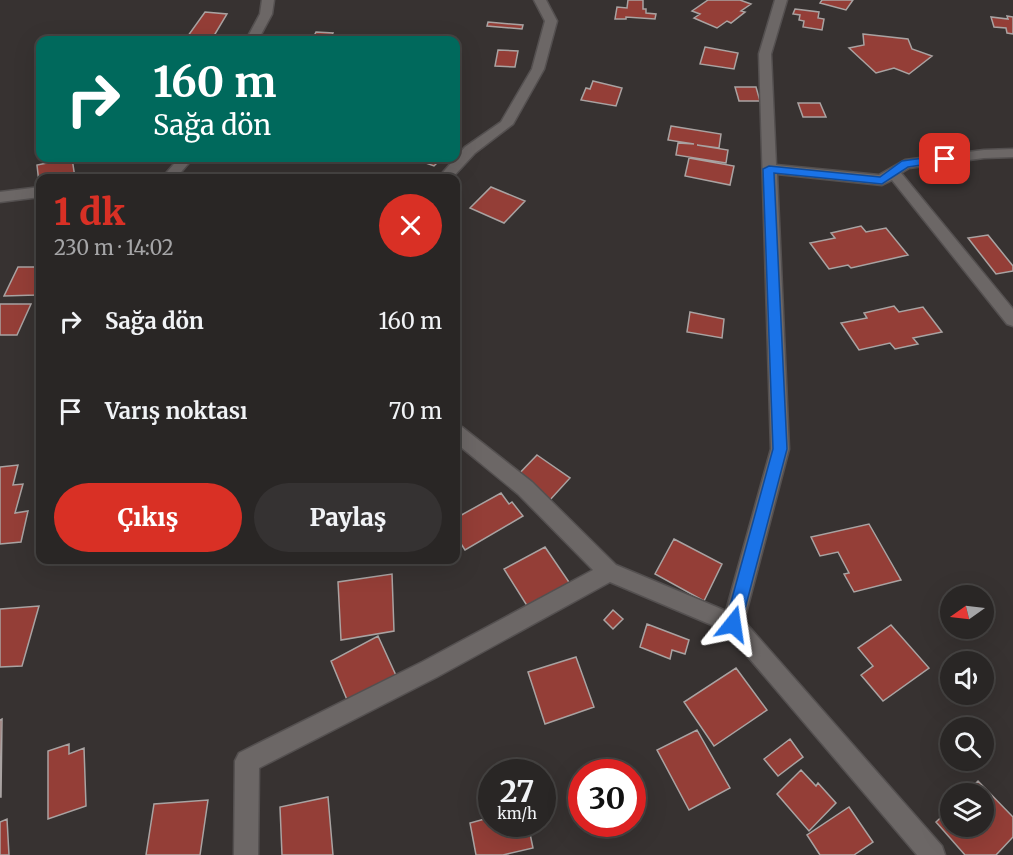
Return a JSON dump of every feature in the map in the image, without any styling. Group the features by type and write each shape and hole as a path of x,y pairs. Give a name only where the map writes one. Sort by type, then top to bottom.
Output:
{"street":[{"path":"254,36 266,14 268,0"},
{"path":"460,161 470,150 506,124 538,69 551,21 540,0"},
{"path":"733,624 780,449 765,54 781,0"},
{"path":"769,169 882,180 905,164 984,153 1013,153"},
{"path":"172,174 183,162"},
{"path":"449,174 459,162"},
{"path":"893,172 1013,320"},
{"path":"0,196 36,192"},
{"path":"460,435 525,488 609,572 733,624 933,855"},
{"path":"246,855 248,761 363,705 609,572"}],"building":[{"path":"628,0 643,0 643,9 646,9 646,13 656,14 655,19 626,17 626,19 615,19 617,7 627,8"},
{"path":"708,0 740,0 751,4 741,11 745,12 731,23 727,21 717,28 694,18 700,14 692,11"},
{"path":"822,0 853,0 846,10 820,3"},
{"path":"795,9 819,12 818,18 824,19 822,30 803,27 804,21 799,20 800,15 793,14"},
{"path":"205,12 227,14 214,36 188,36"},
{"path":"1007,16 1013,17 1013,34 1007,33 1006,28 994,27 991,17 1008,19"},
{"path":"488,22 523,25 522,29 487,26"},
{"path":"316,32 333,33 332,36 314,36"},
{"path":"863,34 908,39 912,49 932,56 909,74 894,68 876,73 849,48 864,45"},
{"path":"705,47 738,53 734,69 700,64"},
{"path":"498,50 518,51 515,67 495,66"},
{"path":"593,81 622,88 616,106 581,100 586,88 590,89"},
{"path":"735,87 756,87 760,101 739,101"},
{"path":"798,103 820,103 826,117 803,117"},
{"path":"671,126 721,134 719,148 697,145 728,150 726,163 676,155 678,143 694,144 668,140"},
{"path":"689,158 734,166 730,185 685,176"},
{"path":"73,162 74,174 38,174 37,165"},
{"path":"423,162 438,162 434,166"},
{"path":"491,187 525,201 504,223 470,208"},
{"path":"861,226 866,232 886,228 908,255 851,268 848,265 829,269 810,243 835,238 831,233"},
{"path":"988,235 1013,266 1013,271 996,274 968,238"},
{"path":"18,267 36,267 36,295 4,296"},
{"path":"0,304 31,304 17,335 0,335"},
{"path":"894,306 899,312 923,307 942,332 913,338 918,344 895,349 890,343 859,350 841,323 867,318 864,313"},
{"path":"690,312 724,319 722,338 687,332"},
{"path":"537,455 570,478 549,501 516,477"},
{"path":"18,465 13,485 23,484 15,513 28,511 21,542 0,544 0,467"},
{"path":"501,493 509,504 512,502 523,516 465,550 460,542 460,516"},
{"path":"869,524 901,580 854,592 844,574 849,573 838,552 820,556 811,537"},
{"path":"674,539 722,564 704,601 655,574"},
{"path":"545,547 573,588 531,612 504,569"},
{"path":"392,574 394,631 341,640 338,582"},
{"path":"39,606 22,666 0,667 0,609"},
{"path":"613,610 623,619 613,629 604,620"},
{"path":"647,624 689,640 685,654 672,650 670,659 640,647"},
{"path":"891,625 929,668 883,701 861,675 873,666 858,648"},
{"path":"378,636 399,682 350,707 331,661"},
{"path":"576,657 594,707 545,724 528,672"},
{"path":"736,668 767,710 714,746 684,702"},
{"path":"2,719 1,797 0,797 0,720"},
{"path":"697,730 730,788 689,810 657,750"},
{"path":"790,739 803,757 778,776 764,759"},
{"path":"69,744 69,754 84,748 86,806 48,819 48,751"},
{"path":"801,770 816,786 818,783 836,803 809,831 777,794"},
{"path":"328,797 333,855 282,855 280,807"},
{"path":"994,797 1013,817 1013,837 996,855 965,855 949,837 994,837"},
{"path":"208,800 200,855 146,855 154,804"},
{"path":"849,807 873,842 854,855 820,855 807,835"},
{"path":"7,819 9,855 0,855 0,822"},
{"path":"478,821 478,837 531,837 533,848 503,855 476,855 470,823"}],"route":[{"path":"733,624 780,449 769,169 882,180 905,164 945,159"}]}
